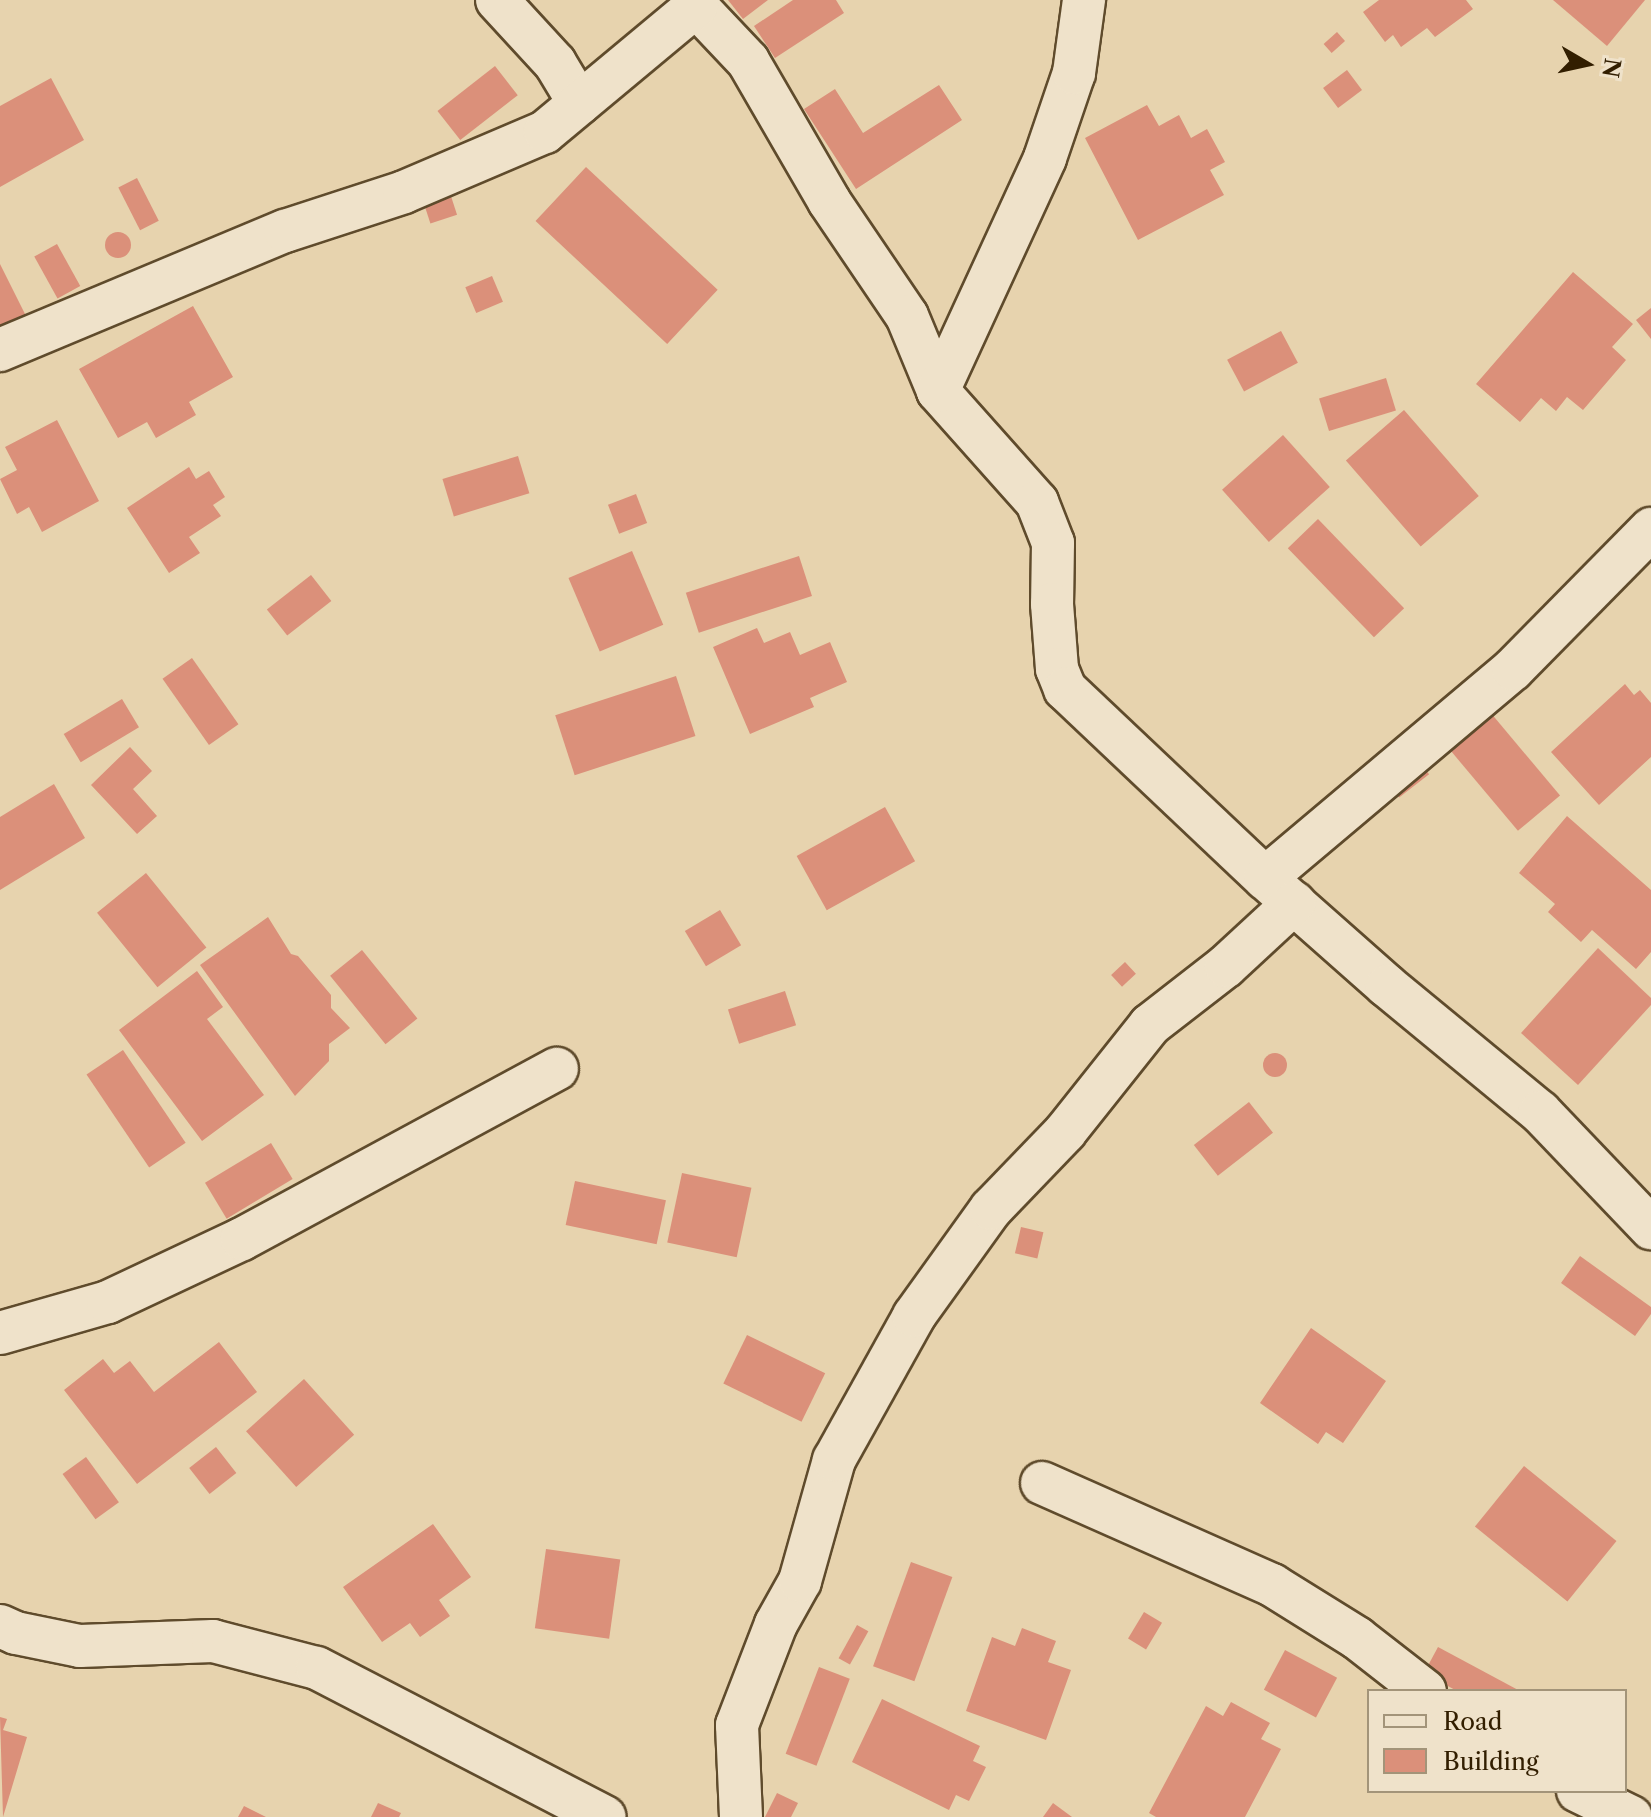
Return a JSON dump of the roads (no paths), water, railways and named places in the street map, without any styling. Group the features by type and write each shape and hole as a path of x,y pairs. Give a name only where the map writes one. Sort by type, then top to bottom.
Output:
{"street":[{"path":"497,0 555,63 579,103"},
{"path":"938,391 1045,158 1074,73 1084,0"},
{"path":"0,350 285,231 404,192 545,132 695,3 748,61 829,201 907,316 938,391 1037,502 1053,543 1052,604 1057,669 1065,689 1280,891 1387,986 1540,1112 1651,1228"},
{"path":"741,1817 737,1725 776,1624 800,1581 834,1460 914,1316 991,1209 1065,1132 1150,1025 1226,966 1280,891 1647,539"},
{"path":"0,1333 122,1296 242,1239 557,1069"},
{"path":"1042,1483 1272,1585 1357,1638 1422,1689"},
{"path":"0,1626 16,1633 80,1646 213,1641 317,1668 605,1817"},
{"path":"1582,1793 1631,1817"}]}
